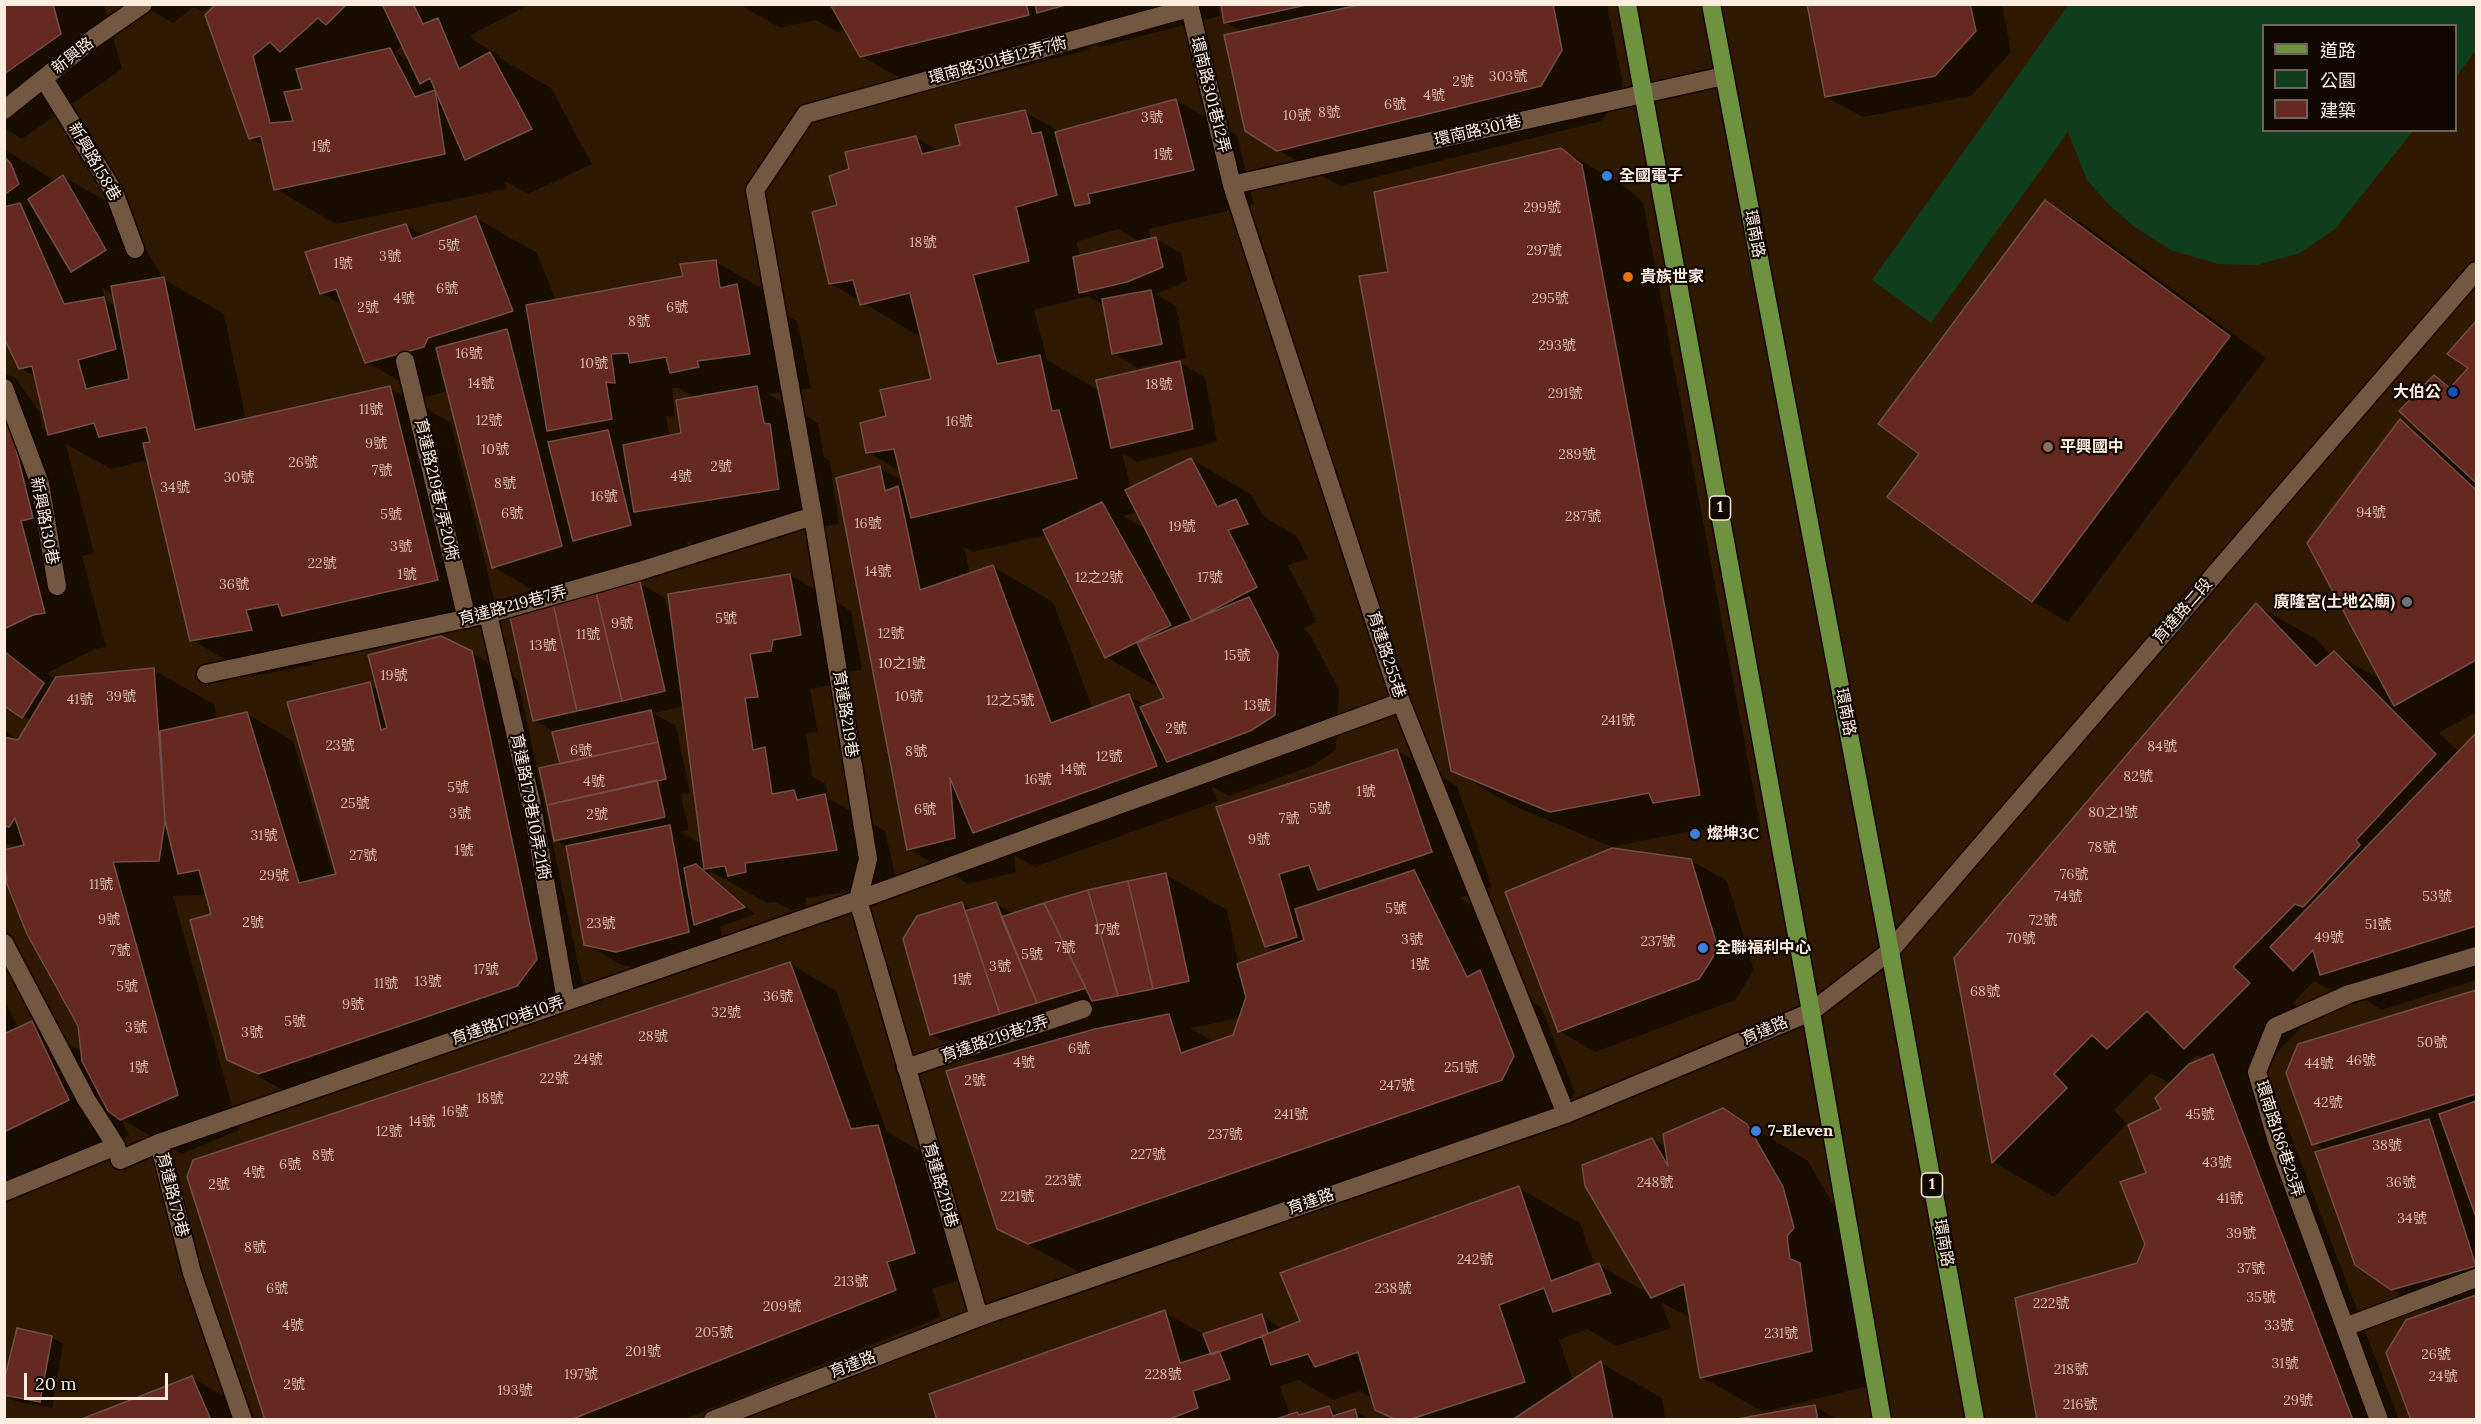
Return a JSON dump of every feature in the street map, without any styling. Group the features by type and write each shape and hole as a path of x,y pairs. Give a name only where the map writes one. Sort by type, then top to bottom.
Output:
{"main road":[{"name":"1","path":"1627,4 1811,1012 1882,1419"},
{"name":"環南路","path":"1711,4 1890,951 1975,1419"}],"street":[{"name":"新興路","path":"4,110 94,38 143,4"},
{"name":"環南路301巷12弄7衖","path":"806,114 1189,6"},
{"name":"環南路301巷12弄","path":"1189,6 1232,185"},
{"name":"環南路301巷","path":"1232,185 1724,76"},
{"name":"新興路158巷","path":"44,79 114,192 135,249"},
{"name":"育達路219巷","path":"806,114 755,190 813,516 868,859 858,900 979,1317"},
{"name":"育達路255巷","path":"1232,185 1401,702 1566,1114"},
{"name":"育達路二段","path":"1890,951 2476,272"},
{"name":"育達路219巷7弄20衖","path":"405,361 467,619"},
{"name":"新興路130巷","path":"4,388 40,484 57,586"},
{"name":"育達路219巷7弄","path":"206,674 488,614 640,571 813,516"},
{"name":"育達路179巷10弄21衖","path":"488,614 532,806 566,1000"},
{"name":"育達路179巷10弄","path":"159,1143 858,900 1401,702"},
{"path":"4,943 86,1099 116,1146 4,1192"},
{"name":"育達路","path":"713,1419 979,1317 1566,1114 1811,1012 1890,951"},
{"name":"環南路186巷23弄","path":"2379,1419 2277,1141 2257,1072 2275,1027 2349,994 2476,956"},
{"name":"育達路219巷2弄","path":"906,1068 1083,1009"},
{"name":"育達路179巷","path":"116,1146 120,1160 159,1143 192,1273 243,1419"},
{"path":"2345,1327 2476,1278"}],"green space":[{"path":"2069,4 2476,5 2476,50 2457,76 2457,24 2262,24 2262,132 2412,132 2335,229 2300,253 2257,265 2218,264 2171,250 2136,228 2109,205 2087,180 2068,132 1931,323 1872,280"}],"building":[{"path":"4,4 53,4 61,34 4,74"},
{"path":"216,4 347,4 326,25 318,18 280,52 270,42 253,56 270,123 293,121 284,92 302,89 296,69 390,48 415,97 435,90 445,154 274,190 261,136 249,139 205,15"},
{"path":"382,4 413,4 423,24 438,18 459,69 490,52 532,129 465,160 430,78 420,84"},
{"path":"830,4 1026,4 1029,15 860,57"},
{"path":"1035,4 1069,4 1037,13"},
{"path":"1221,4 1306,4 1306,5 1224,23"},
{"path":"1363,4 1553,4 1562,50 1541,86 1277,151 1245,131 1224,35"},
{"path":"1807,4 1970,4 1976,31 1935,76 1825,97"},
{"path":"1176,99 1194,170 1088,194 1090,203 1075,206 1055,132"},
{"path":"1025,110 1032,134 1041,132 1057,195 1016,207 1029,261 973,275 997,364 1040,355 1052,411 1059,410 1077,478 911,518 894,449 866,453 860,423 886,416 880,390 931,379 910,293 860,305 853,280 829,284 812,212 837,205 829,176 849,169 845,152 916,136 922,154 960,145 955,125"},
{"path":"1561,148 1582,165 1700,795 1653,803 1649,793 1550,812 1451,771 1359,276 1388,272 1374,192"},
{"path":"4,156 11,164 19,184 4,195"},
{"path":"63,175 106,250 71,272 28,199"},
{"path":"2045,200 2230,336 2032,602 1887,497 1919,454 1878,424"},
{"path":"20,203 64,304 104,297 116,349 78,360 86,389 129,379 111,286 164,277 195,430 390,386 438,580 282,616 278,604 246,610 252,630 190,641 143,443 150,442 146,427 99,437 94,423 48,435 32,366 19,369 4,338 4,207"},
{"path":"476,216 513,311 428,338 424,347 365,363 336,289 320,294 305,252 406,224 412,239"},
{"path":"1156,237 1163,267 1127,282 1079,293 1073,257"},
{"path":"716,260 720,288 737,284 750,354 697,361 699,367 670,373 666,357 630,363 628,353 611,354 615,383 606,382 612,419 547,431 526,305 683,276 680,264"},
{"path":"1151,290 1162,344 1112,354 1102,299"},
{"path":"2476,321 2476,483 2399,411 2434,375 2450,388 2468,368 2447,354"},
{"path":"507,329 562,546 492,568 436,348"},
{"path":"1180,361 1193,429 1111,448 1096,380"},
{"path":"757,386 764,423 770,424 779,489 634,512 623,445 681,433 676,400"},
{"path":"5,405 33,518 21,521 45,613 33,615 4,629"},
{"name":"廣隆宮(土地公廟)","path":"2400,419 2476,490 2476,660 2394,706 2307,543"},
{"path":"608,430 631,525 573,541 548,442"},
{"path":"1191,458 1217,507 1236,499 1248,524 1228,530 1257,587 1192,621 1125,490"},
{"path":"880,466 885,491 898,486 920,590 993,565 1051,723 1129,694 1157,766 973,833 950,778 955,838 907,850 836,478"},
{"path":"1102,502 1171,625 1105,658 1043,530"},
{"path":"790,574 801,635 773,640 771,651 750,654 758,697 745,698 753,750 765,747 772,794 794,790 797,800 825,794 837,850 745,863 746,872 728,876 725,866 704,869 668,594"},
{"path":"640,582 665,691 622,701 596,592"},
{"path":"596,592 622,701 577,711 553,603"},
{"path":"1249,597 1278,654 1275,715 1250,731 1167,762 1140,707 1164,698 1137,643"},
{"path":"553,603 577,711 533,721 509,613"},
{"path":"2256,603 2316,666 2334,651 2436,754 2356,840 2360,845 2303,907 2295,904 2233,967 2250,983 2184,1049 2147,1011 2107,1049 2092,1035 2054,1074 2067,1088 1992,1163 1954,958"},
{"path":"441,636 472,651 537,959 517,986 258,1074 227,1060 190,920 211,914 199,870 178,874 165,821 160,731 247,712 299,883 336,874 287,702 370,682 381,730 387,728 368,655"},
{"path":"4,651 44,683 22,718 4,706"},
{"path":"154,668 165,821 159,861 113,862 178,1095 120,1120 108,1111 82,1061 78,1026 27,934 7,884 4,850 24,845 15,818 9,827 4,826 4,737 18,740 56,677"},
{"path":"651,710 658,742 560,764 552,732"},
{"path":"2476,733 2476,926 2320,975 2313,950 2293,971 2270,947"},
{"path":"658,742 666,779 547,805 539,768"},
{"path":"1397,749 1432,852 1318,890 1309,865 1279,874 1297,937 1265,947 1216,807"},
{"path":"657,780 665,817 554,841 547,805"},
{"path":"670,825 689,932 616,952 584,945 566,846"},
{"path":"1612,848 1691,859 1718,949 1699,979 1558,1032 1505,892"},
{"path":"696,864 745,907 694,925 684,868"},
{"path":"1414,870 1467,977 1480,970 1514,1056 1502,1080 1028,1244 997,1229 946,1071 1095,1029 1169,1014 1181,1053 1233,1035 1246,997 1237,964 1304,940 1295,909"},
{"path":"1166,873 1189,981 1153,989 1128,881"},
{"path":"1128,881 1153,989 1118,996 1088,890"},
{"path":"1088,890 1118,996 1092,1001 1044,903"},
{"path":"962,902 1000,1014 930,1035 903,939 917,916"},
{"path":"996,902 1037,1003 1000,1014 965,911"},
{"path":"1044,903 1086,988 1037,1003 1001,917"},
{"path":"790,962 851,1129 878,1125 915,1253 887,1262 896,1290 570,1420 265,1420 187,1177 193,1160"},
{"path":"2476,990 2476,1094 2312,1145 2286,1073 2298,1044"},
{"path":"32,1021 69,1100 4,1132 4,1034"},
{"path":"2213,1054 2353,1420 2037,1420 2015,1298 2137,1263 2145,1244 2120,1182 2146,1173 2128,1125 2161,1109 2155,1098 2189,1064"},
{"path":"2476,1101 2476,1217 2439,1114"},
{"path":"1723,1108 1747,1124 1783,1187 1794,1228 1787,1236 1790,1259 1800,1263 1812,1351 1700,1378 1684,1284 1651,1298 1585,1186 1582,1165 1652,1138 1668,1166 1663,1134"},
{"path":"2429,1119 2476,1266 2391,1290 2355,1265 2315,1152"},
{"path":"1519,1186 1551,1281 1599,1263 1611,1293 1553,1312 1544,1288 1499,1305 1525,1382 1408,1420 1397,1420 1375,1410 1358,1352 1315,1367 1308,1354 1271,1365 1262,1336 1300,1321 1280,1273"},
{"path":"2476,1295 2476,1420 2411,1420 2386,1353 2406,1320"},
{"path":"1165,1310 1180,1363 1219,1351 1230,1379 1193,1391 1198,1408 1167,1420 937,1420 929,1394"},
{"path":"1262,1314 1268,1334 1211,1355 1203,1334"},
{"path":"17,1328 52,1336 40,1402 4,1395 4,1381"},
{"path":"1601,1361 1613,1420 1512,1420"},
{"path":"192,1376 211,1420 79,1420"},
{"path":"1815,1405 1818,1420 1731,1420"},
{"path":"1329,1406 1333,1416 1355,1409 1358,1420 1273,1420 1297,1412 1299,1415"}],"place":[{"name":"全國電子","path":"1607,176"},
{"name":"貴族世家","path":"1628,277"},
{"name":"大伯公","path":"2453,392"},
{"name":"平興國中","path":"2048,447"},
{"name":"廣隆宮(土地公廟)","path":"2407,602"},
{"name":"燦坤3C","path":"1695,834"},
{"name":"全聯福利中心","path":"1703,948"},
{"name":"7-Eleven","path":"1756,1131"}]}
